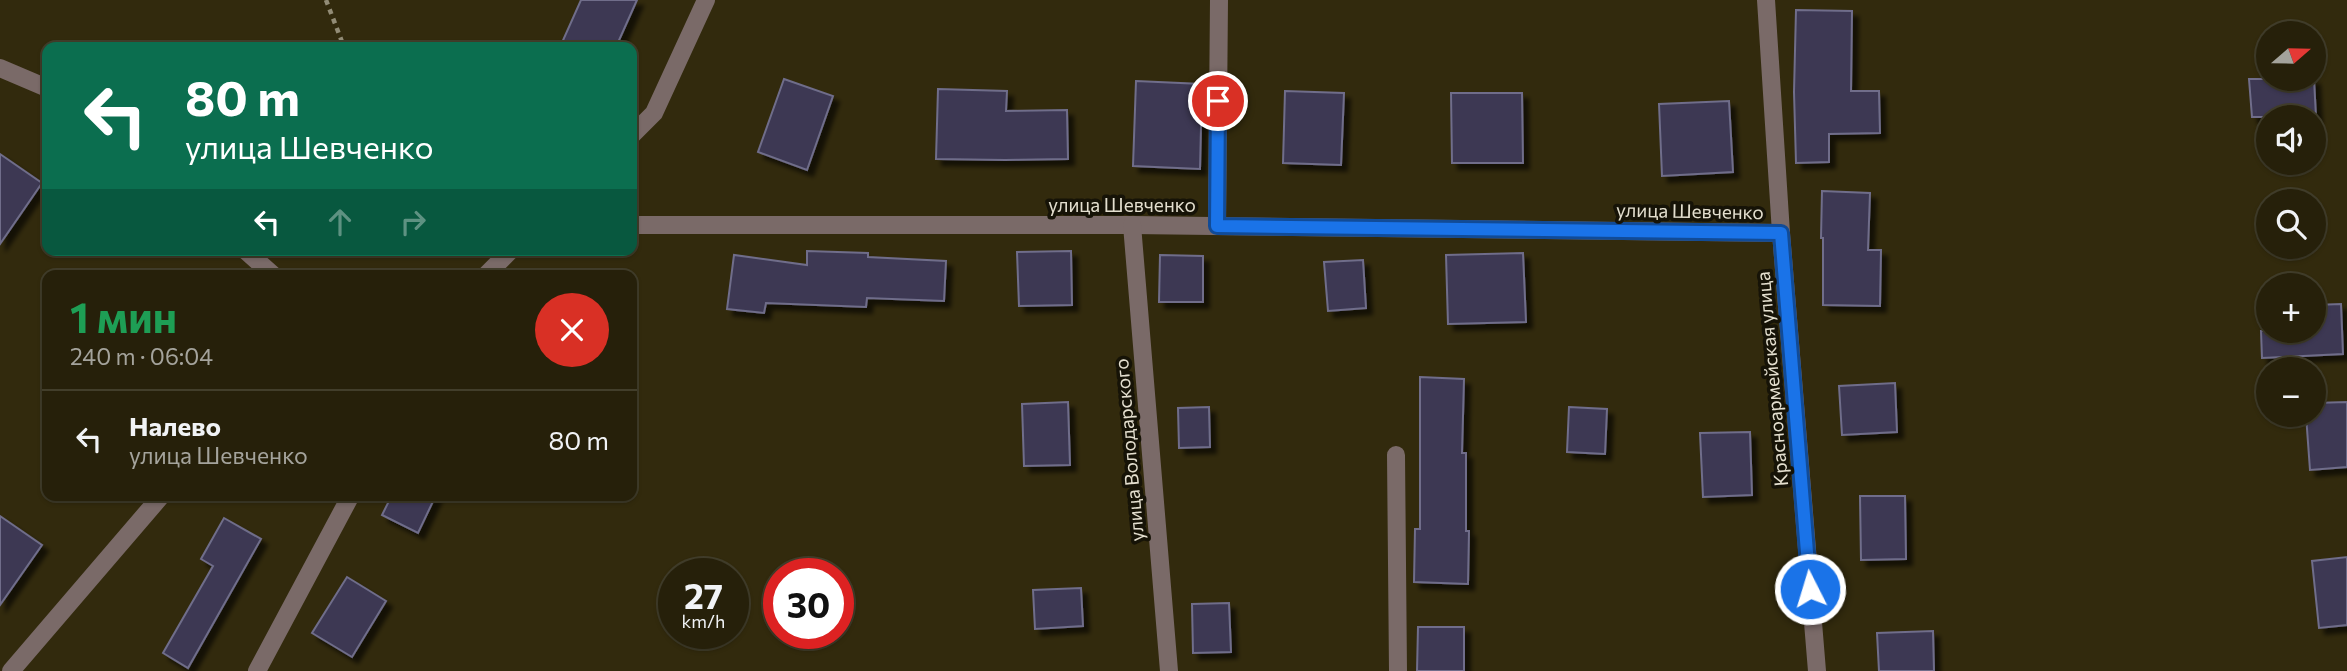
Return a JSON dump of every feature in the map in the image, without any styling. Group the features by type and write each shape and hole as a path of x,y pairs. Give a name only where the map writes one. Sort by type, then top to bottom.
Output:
{"street":[{"path":"637,130 654,113 706,0"},
{"path":"1217,226 1219,0"},
{"name":"Красноармейская улица","path":"1766,0 1781,233 1817,671"},
{"path":"0,68 42,86"},
{"name":"улица Шевченко","path":"637,225 1132,225 1781,233"},
{"name":"улица Володарского","path":"1132,225 1169,671"},
{"path":"252,256 267,270"},
{"path":"491,270 506,256"},
{"path":"1396,455 1398,671"},
{"path":"11,671 157,501"},
{"path":"257,671 348,501"}],"path":[{"path":"326,0 342,42"}],"building":[{"path":"581,0 637,0 618,42 562,42"},
{"path":"1796,10 1852,11 1851,91 1879,91 1880,133 1829,134 1829,162 1796,163"},
{"path":"784,79 833,96 807,170 758,152"},
{"path":"2249,79 2256,79 2256,91 2315,91 2315,105 2256,105 2256,117 2252,117"},
{"path":"1136,81 1202,84 1200,169 1133,166"},
{"path":"938,89 1007,91 1006,111 1067,110 1068,159 936,159"},
{"path":"1285,91 1344,93 1341,165 1283,163"},
{"path":"1451,93 1522,93 1523,163 1452,163"},
{"path":"1729,101 1733,172 1662,176 1659,104"},
{"path":"0,154 42,183 0,244"},
{"path":"1822,191 1870,193 1868,250 1881,250 1880,306 1823,305"},
{"path":"807,251 868,253 868,257 946,261 944,301 867,298 866,307 766,303 764,313 727,309 734,255 807,265"},
{"path":"1071,251 1072,305 1019,306 1017,252"},
{"path":"1523,253 1526,322 1448,324 1446,255"},
{"path":"1160,255 1203,256 1203,302 1159,302"},
{"path":"1363,260 1366,308 1328,311 1324,262"},
{"path":"2341,304 2343,354 2262,357 2261,343 2326,343 2326,305"},
{"path":"1420,377 1464,379 1462,453 1466,453 1468,584 1414,582 1415,529 1420,529"},
{"path":"1895,383 1897,432 1842,435 1839,386"},
{"path":"1068,402 1070,465 1024,466 1022,404"},
{"path":"2347,402 2347,467 2310,470 2307,427 2326,427 2326,403"},
{"path":"1209,407 1210,447 1179,448 1178,408"},
{"path":"1569,407 1607,409 1605,454 1567,452"},
{"path":"1750,432 1752,495 1703,497 1700,433"},
{"path":"1860,496 1905,496 1906,559 1861,560"},
{"path":"389,501 433,501 418,533 382,515"},
{"path":"0,516 42,545 0,605"},
{"path":"224,518 261,539 188,668 163,653 213,566 201,559"},
{"path":"2347,557 2347,625 2319,628 2312,561"},
{"path":"347,577 386,601 352,657 312,633"},
{"path":"1081,588 1083,626 1035,629 1033,590"},
{"path":"1229,603 1231,652 1193,653 1192,604"},
{"path":"1418,627 1464,627 1464,671 1417,671"},
{"path":"1933,631 1934,671 1879,671 1877,633"}],"route":[{"path":"1218,101 1217,226 1781,233 1810,589"}]}
